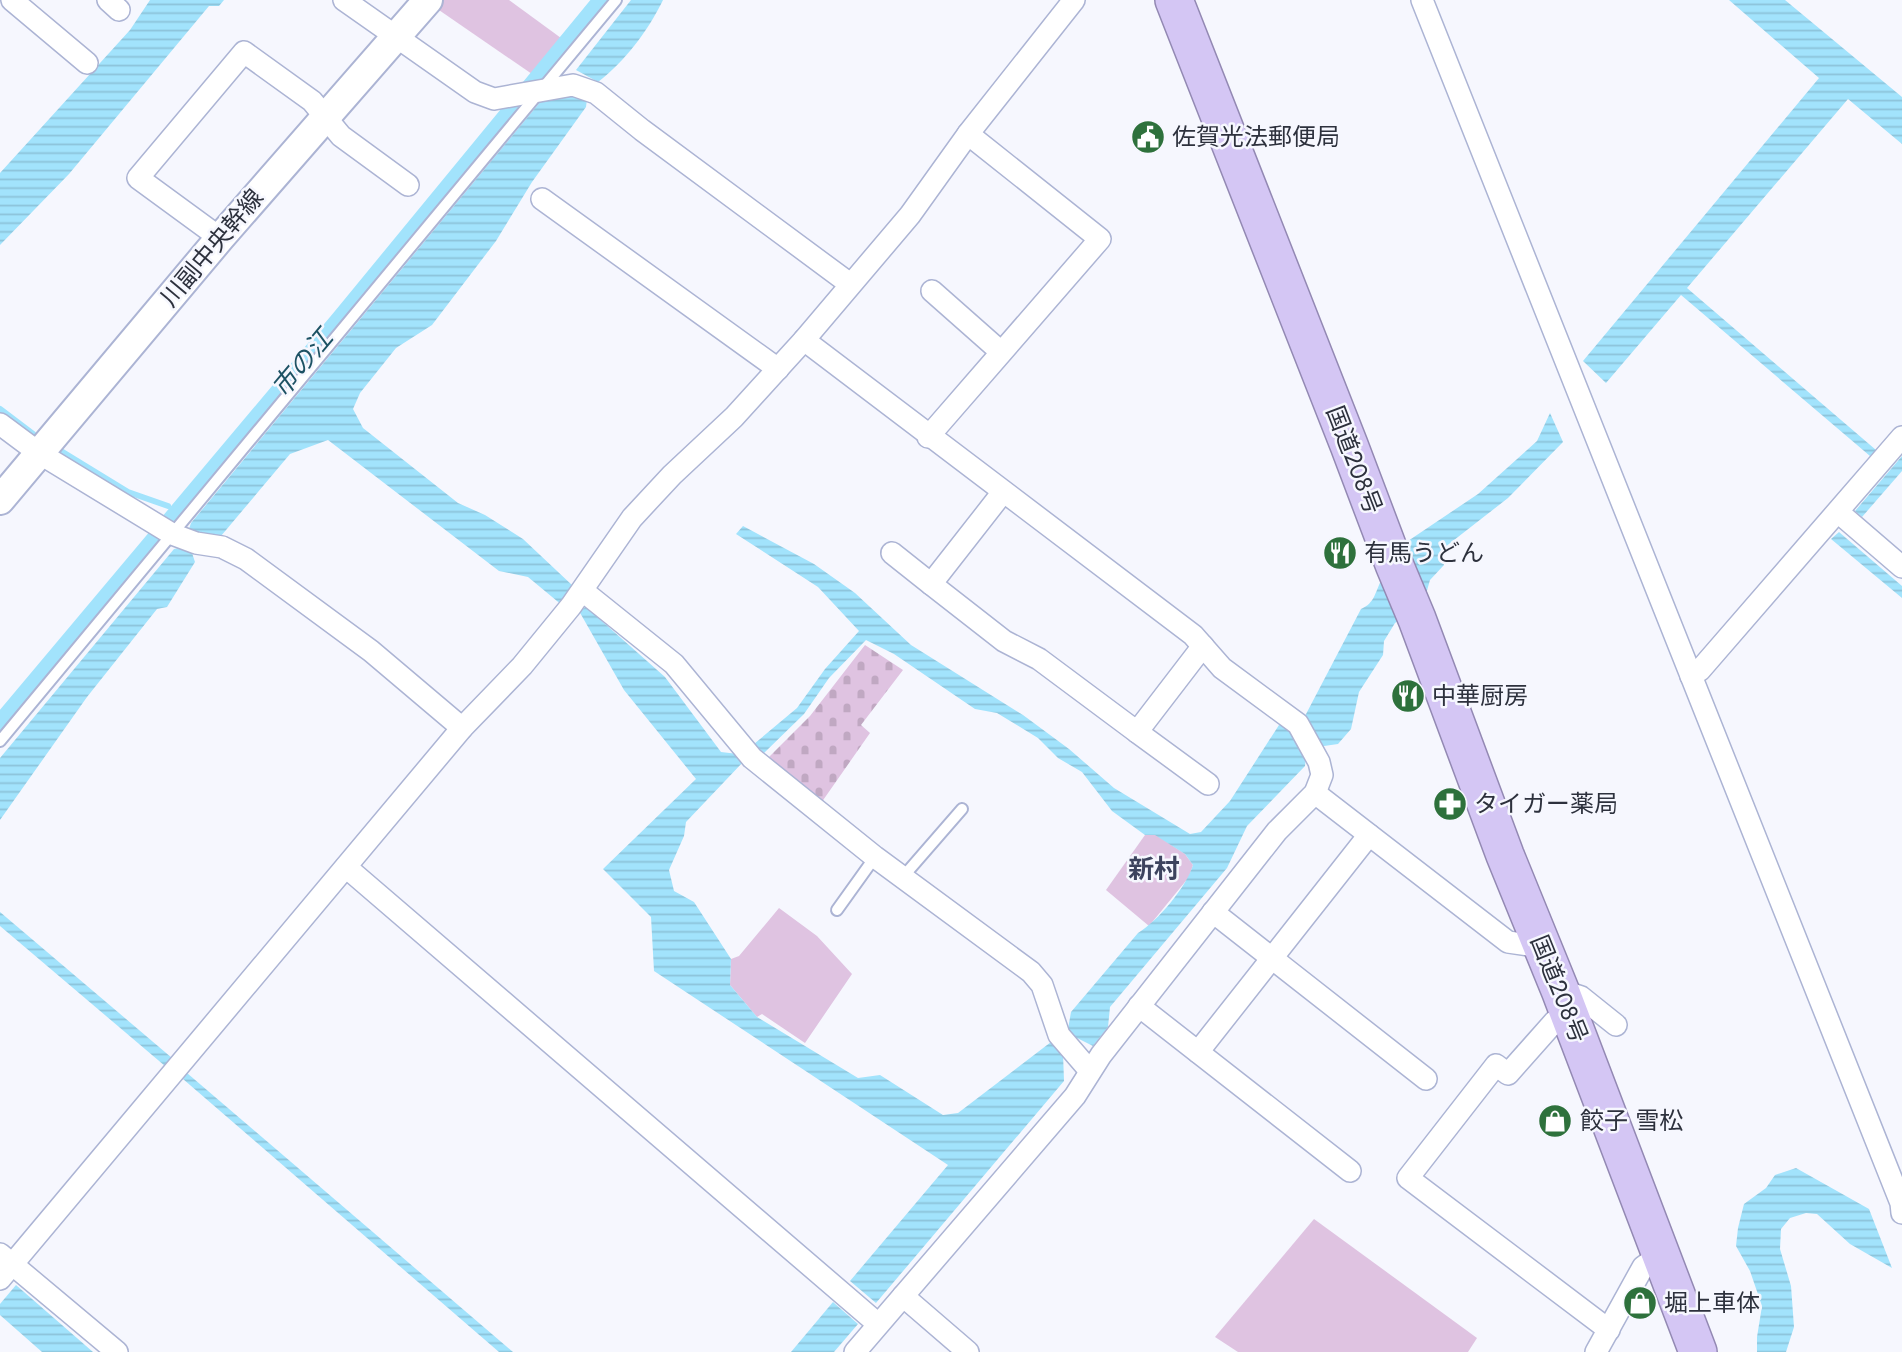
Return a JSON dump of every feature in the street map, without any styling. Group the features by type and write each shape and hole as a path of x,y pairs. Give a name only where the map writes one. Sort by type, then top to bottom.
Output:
{"highway":[{"name":"国道208号","path":"1174,0 1417,619 1505,855 1698,1352"}],"street":[{"path":"12,0 87,63"},
{"path":"344,0 475,92 494,99 573,85 596,93 850,284"},
{"name":"川副中央幹線","path":"0,500 220,238 428,0"},
{"path":"1422,0 1901,1203 1895,1212"},
{"path":"117,1352 4,1265 462,728 522,666 578,597 632,518 672,475 734,417 804,340 910,215 1063,3"},
{"path":"220,238 138,178 244,52 312,101 341,136 408,185"},
{"path":"928,437 1100,239 968,134"},
{"path":"542,199 778,369"},
{"path":"932,291 1001,352"},
{"path":"804,340 928,437 1193,635 1222,668 1298,724 1319,762 1322,775 1315,793 1277,831 1139,1006 1090,1071 1075,1096 855,1352"},
{"path":"0,424 39,453 183,538 222,547 246,559 371,652 462,728"},
{"path":"1691,676 1700,670 1902,437"},
{"path":"931,584 1003,492"},
{"path":"1838,512 1902,566"},
{"path":"892,553 1004,641 1039,659 1208,784"},
{"path":"578,597 674,664 747,754 875,858 1031,972 1042,985 1065,1042 1090,1071"},
{"path":"1137,732 1203,646"},
{"path":"1315,793 1508,942 1542,947"},
{"path":"1198,1052 1369,835"},
{"path":"346,867 878,1324"},
{"path":"1213,912 1426,1079"},
{"path":"1609,1330 1408,1178 1496,1065 1508,1074 1555,1021 1565,1004 1581,997 1616,1025"},
{"path":"1139,1006 1350,1171"},
{"path":"1597,1352 1643,1267 1661,1254"},
{"path":"903,1296 968,1352"}],"lane":[{"path":"0,741 183,538 616,0"},
{"path":"902,878 962,809"},
{"path":"837,910 875,858"}],"green space":[{"path":"443,0 509,0 561,38 532,74 436,8"},
{"path":"865,645 903,670 861,725 870,733 819,806 765,761 810,716"},
{"path":"1155,834 1185,854 1193,865 1189,877 1149,926 1106,890 1145,835"},
{"path":"779,908 817,936 852,974 805,1043 762,1014 757,1017 730,985 731,959 739,956"},
{"path":"1314,1219 1477,1338 1468,1352 1238,1352 1215,1337"}],"water":[{"path":"150,0 224,0 219,6 209,6 69,174 0,245 0,173 130,30"},
{"path":"631,0 663,0 635,45 598,82 576,70"},
{"path":"1729,0 1785,0 1902,97 1902,144 1848,99 1687,288 1876,450 1870,456 1681,295 1606,383 1583,361 1819,78"},
{"path":"574,94 587,99 586,107 532,182 496,241 432,325 396,348 360,393 353,409 363,428 458,503 485,515 523,539 573,586 563,606 528,577 499,571 328,440 290,454 221,536 196,533 189,529 191,523 541,101"},
{"path":"1550,413 1563,442 1508,498 1440,551 1444,565 1430,580 1424,601 1395,623 1384,641 1383,655 1359,692 1351,729 1338,744 1324,746 1306,756 1305,766 1247,826 1227,868 1110,1007 1108,1027 1093,1046 1077,1038 1063,1053 1064,1081 876,1303 850,1281 948,1165 654,971 651,917 603,869 696,779 624,690 579,611 586,607 665,677 721,752 738,754 744,761 686,822 684,836 669,870 674,891 694,902 731,959 730,985 757,1017 858,1078 880,1075 943,1115 958,1113 1068,1029 1071,1012 1138,933 1171,902 1185,883 1193,865 1185,854 1155,835 1145,835 1112,811 1082,772 1058,758 1038,738 997,713 975,709 894,654 866,640 829,678 804,714 764,753 754,744 797,708 825,669 859,631 818,587 736,534 743,526 814,564 855,593 911,645 1023,715 1069,749 1114,788 1190,834 1201,832 1230,801 1279,725 1288,726 1305,716 1361,609 1372,600 1386,574 1405,554 1405,543 1478,494 1537,441"},
{"path":"1902,456 1902,471 1862,517 1855,511"},
{"path":"1839,532 1902,586 1902,598 1831,539"},
{"path":"174,549 192,553 195,562 167,607 157,609 87,697 0,820 0,758"},
{"path":"0,912 172,1058 165,1066 0,926"},
{"path":"187,1073 513,1352 499,1352 183,1079"},
{"path":"1796,1168 1869,1209 1892,1268 1850,1244 1817,1214 1806,1213 1790,1218 1781,1229 1780,1249 1791,1286 1794,1327 1786,1352 1757,1352 1762,1306 1750,1271 1736,1246 1738,1228 1744,1204 1766,1188 1775,1175"},
{"path":"16,1285 93,1352 42,1352 0,1315 0,1304"},
{"path":"833,1302 858,1324 834,1352 791,1352"}],"waterway":[{"name":"市の江","path":"0,726 342,319 604,0"},
{"path":"0,409 33,434"},
{"path":"61,451 128,492 168,506"}],"place":[{"name":"佐賀光法郵便局","path":"1148,137"},
{"name":"有馬うどん","path":"1340,553"},
{"name":"中華厨房","path":"1408,696"},
{"name":"タイガー薬局","path":"1450,804"},
{"name":"餃子 雪松","path":"1555,1121"},
{"name":"堀上車体","path":"1640,1303"}],"district":[{"name":"新村","path":"1154,869"}]}
